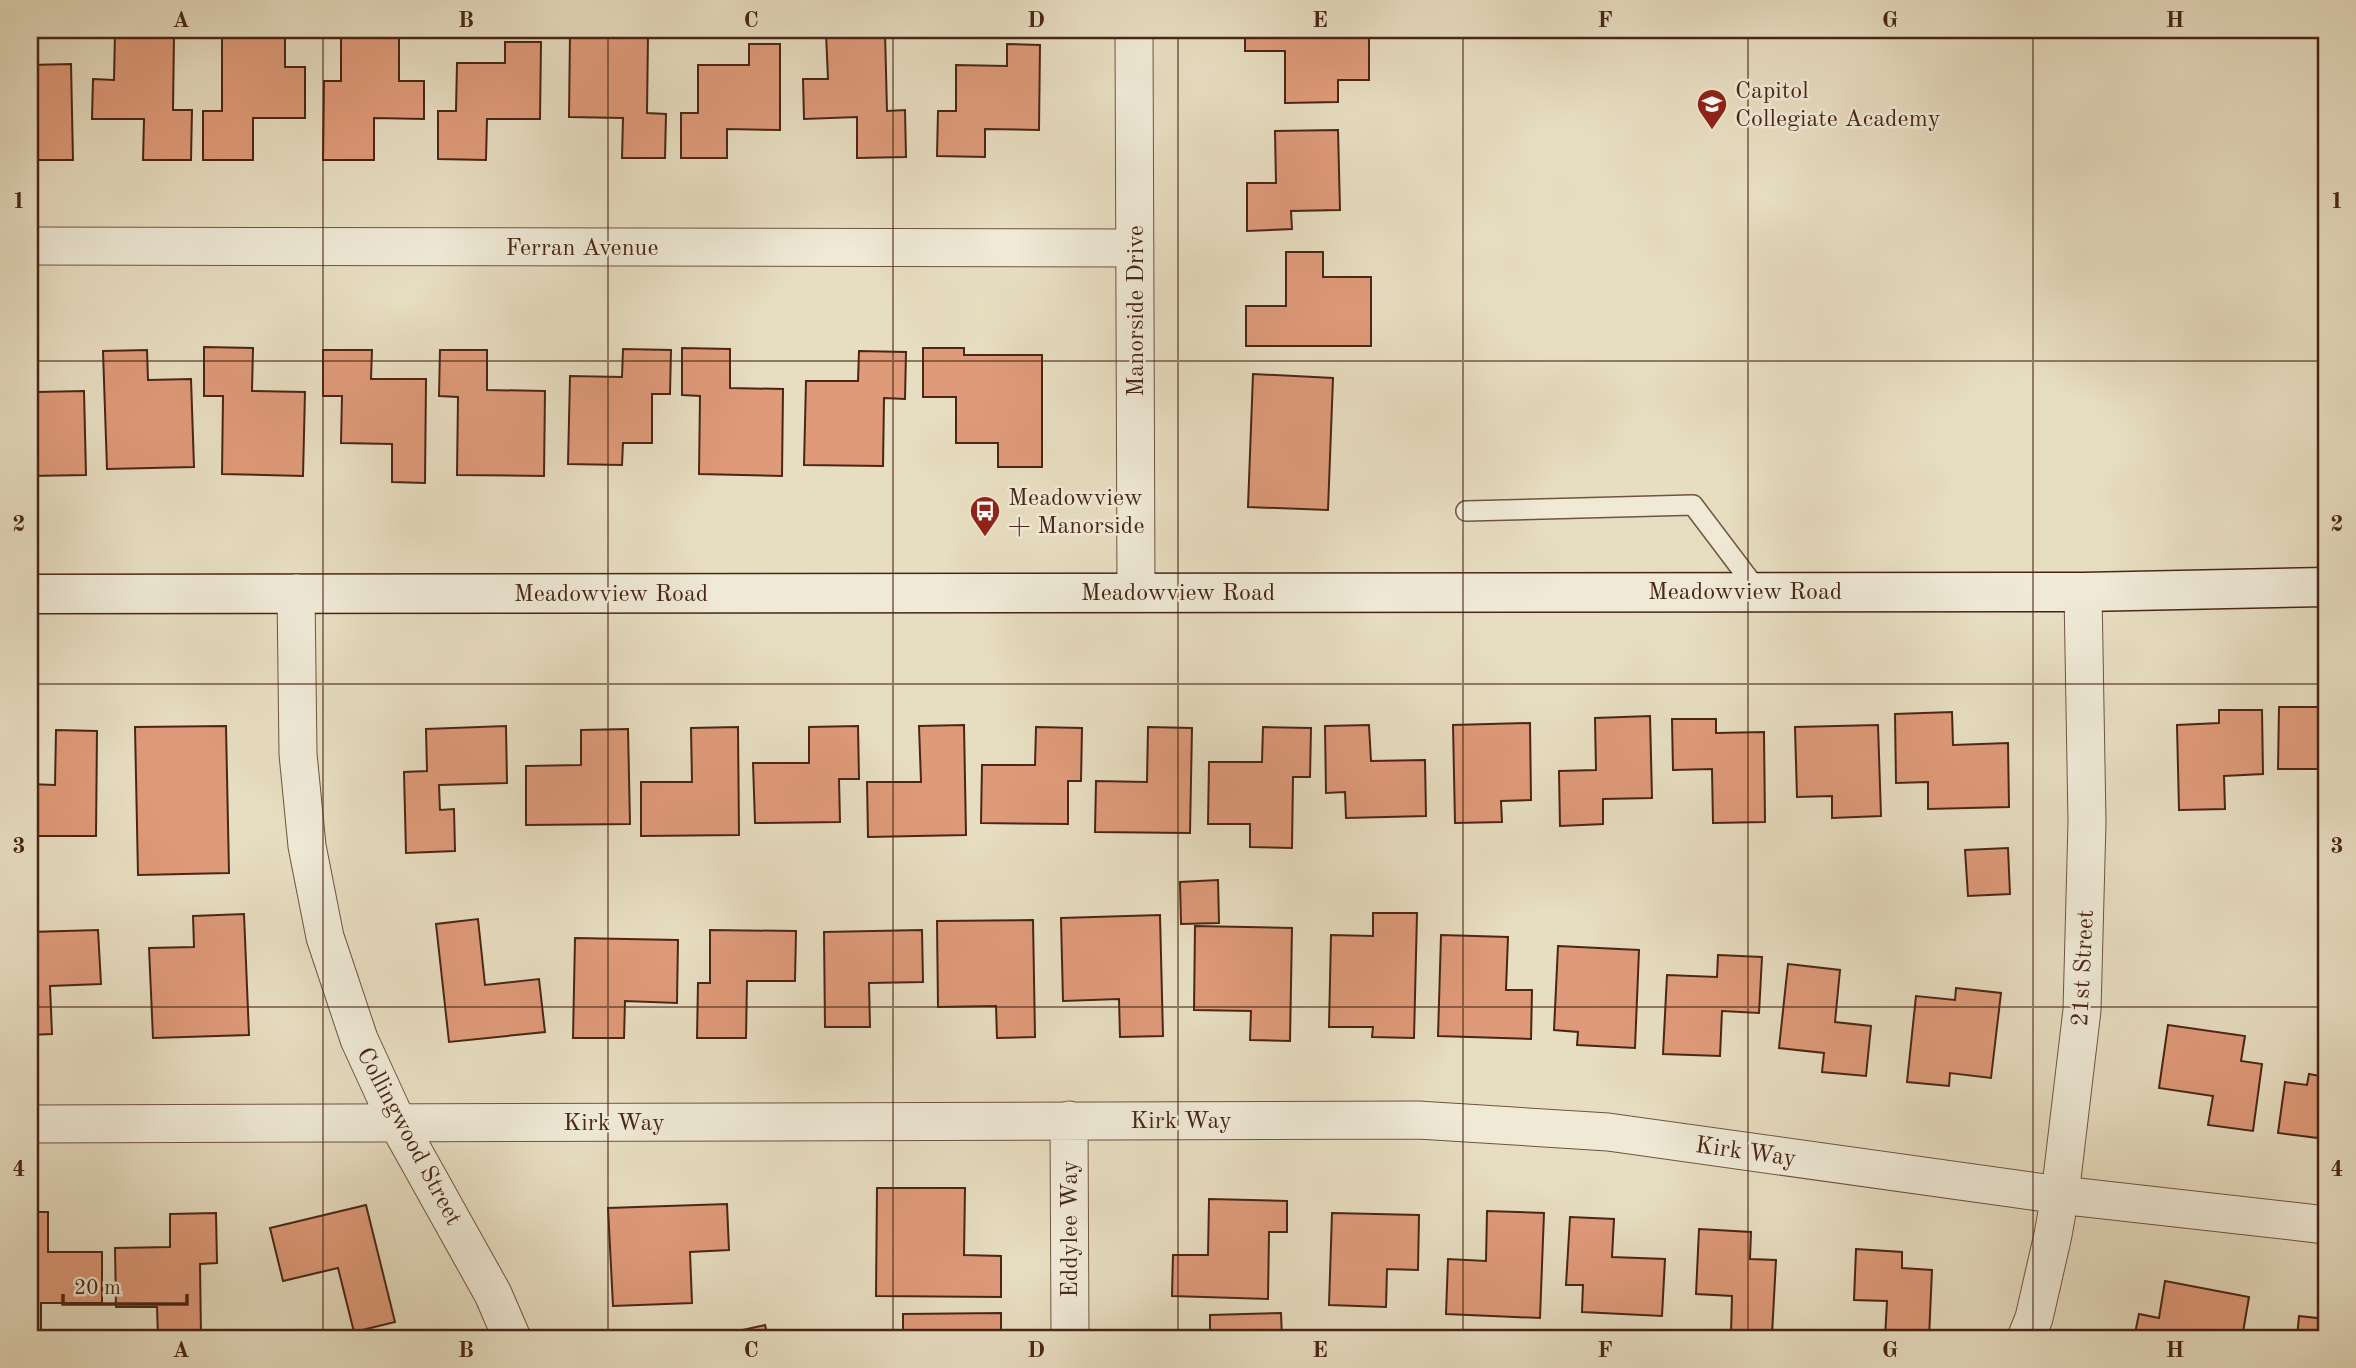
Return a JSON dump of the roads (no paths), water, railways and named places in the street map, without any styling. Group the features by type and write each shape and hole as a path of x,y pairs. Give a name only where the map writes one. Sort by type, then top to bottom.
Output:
{"main road":[{"name":"Meadowview Road","path":"30,594 2083,592 2326,587"}],"street":[{"name":"Manorside Drive","path":"1134,30 1136,592"},
{"name":"Ferran Avenue","path":"30,246 1135,248"},
{"name":"21st Street","path":"2026,1338 2034,1318 2060,1195 2082,1010 2087,822 2083,592"},
{"name":"Collingwood Street","path":"296,593 298,754 307,846 325,937 359,1039 397,1122 493,1294 512,1338"},
{"name":"Eddylee Way","path":"1069,1120 1070,1338"},
{"name":"Kirk Way","path":"30,1124 1418,1120 1608,1132 2060,1195 2326,1225"}],"lane":[{"path":"1466,511 1693,505 1758,591"}],"place":[{"name":"Capitol Collegiate Academy","path":"1712,131"},
{"name":"Meadowview + Manorside","path":"985,538"}]}
